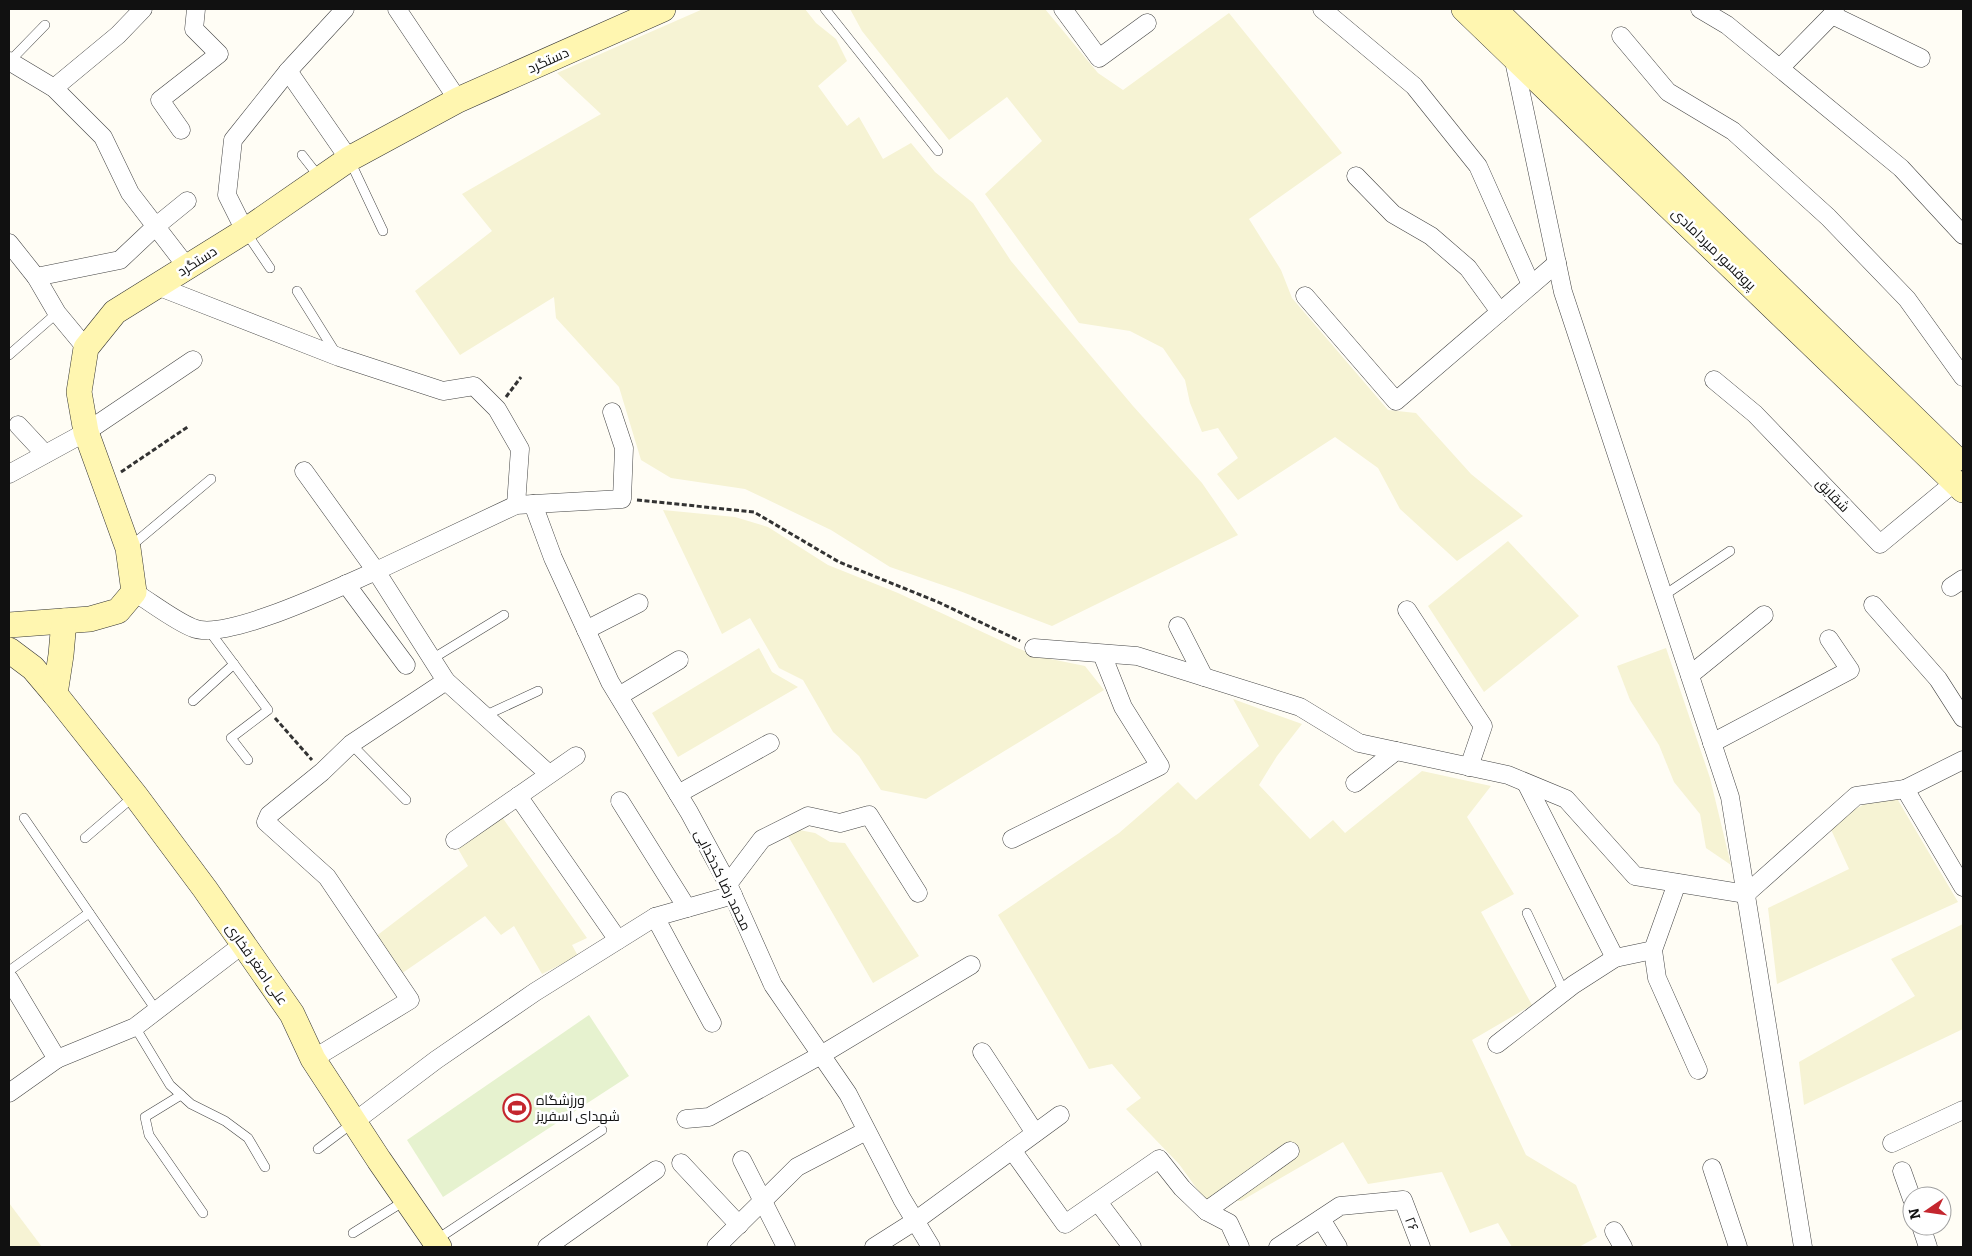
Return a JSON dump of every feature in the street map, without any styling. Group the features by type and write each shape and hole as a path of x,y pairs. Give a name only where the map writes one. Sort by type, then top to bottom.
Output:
{"main road":[{"name":"دستگرد","path":"134,592 128,548 86,432 79,392 86,348 115,312 245,231 349,159 458,100 660,9"},
{"name":"پروفسور میردامادی","path":"1464,9 1961,479"},
{"name":"پروفسور میردامادی","path":"1497,10 1961,479"},
{"path":"9,624 90,619 118,611 134,592"},
{"path":"55,694 62,655 64,621"},
{"name":"علی اصغر فخاری","path":"9,650 34,668 135,795 205,890 292,1014 313,1059 406,1200 433,1245"}],"street":[{"path":"54,88 118,35 144,9"},
{"path":"181,130 160,100 219,54 194,29 196,9"},
{"path":"397,9 458,100"},
{"path":"1063,9 1099,58 1147,23"},
{"path":"1322,9 1414,86 1478,166 1531,285"},
{"path":"1700,9 1727,25 1901,168 1963,235"},
{"path":"245,231 227,195 233,140 336,12"},
{"path":"1780,68 1833,12 1921,58"},
{"path":"1621,36 1668,92 1734,131 1828,217 1907,299 1963,378"},
{"path":"1513,56 1563,292 1730,797 1803,1247"},
{"path":"9,62 54,88 104,137 130,193 187,267"},
{"path":"288,71 349,159"},
{"path":"1356,176 1393,214 1431,236 1468,268 1500,312"},
{"path":"36,278 120,260 187,200"},
{"path":"10,248 36,278 57,313 86,348"},
{"path":"1305,296 1396,401 1557,263"},
{"path":"157,286 339,357 443,391 474,386 497,409 520,449 524,504"},
{"path":"9,474 86,432 193,360"},
{"name":"شقایق","path":"1714,380 1755,414 1880,544 1961,479"},
{"path":"134,592 194,628 210,632 278,613 524,504 622,499 624,448 612,412"},
{"path":"18,425 46,454"},
{"path":"304,471 376,571 446,681 549,774"},
{"name":"محمد رضا کدخدایی","path":"524,504 553,558 610,682 678,794 730,889 773,985 848,1094 902,1200 931,1247"},
{"path":"346,584 406,665"},
{"path":"586,630 640,603"},
{"path":"1873,605 1938,679 1963,718"},
{"path":"1407,610 1483,726 1469,767"},
{"path":"1690,675 1764,615"},
{"path":"1178,626 1204,677"},
{"path":"1712,743 1850,670 1830,639"},
{"path":"1034,648 1138,656 1300,707 1359,744 1508,776 1566,799 1635,876 1746,894"},
{"path":"1012,839 1160,766 1123,707 1102,654"},
{"path":"619,696 679,660"},
{"path":"313,1059 410,1000 327,877 266,822 269,815 322,772 351,744 446,681"},
{"path":"678,794 770,743"},
{"path":"1355,783 1396,751"},
{"path":"455,840 576,756"},
{"path":"1746,894 1856,796 1905,789 1963,760"},
{"path":"1526,783 1615,958"},
{"path":"1905,789 1963,886"},
{"path":"518,796 618,940"},
{"path":"620,801 687,908"},
{"path":"354,1122 436,1060 535,992 655,917 687,908 730,889 762,839 808,816 840,823 869,815 918,893"},
{"path":"1677,883 1653,950 1657,978 1698,1070"},
{"path":"655,917 712,1023"},
{"path":"9,1093 57,1059 135,1027 242,944"},
{"path":"1497,1044 1564,992 1615,958 1653,950"},
{"path":"686,1119 709,1117 821,1055 971,965"},
{"path":"9,979 57,1059"},
{"path":"982,1052 1035,1133"},
{"path":"1892,1143 1963,1110"},
{"path":"874,1247 915,1221 1060,1114"},
{"path":"716,1247 797,1167 866,1131"},
{"path":"1012,1150 1065,1224 1159,1159 1182,1188 1206,1211 1229,1223 1240,1247"},
{"path":"1206,1211 1290,1151"},
{"path":"742,1160 786,1247"},
{"path":"681,1163 739,1224"},
{"path":"1712,1168 1738,1247"},
{"path":"547,1247 656,1170"},
{"path":"1902,1171 1907,1186"},
{"name":"۲۶","path":"1321,1219 1340,1206 1402,1200 1421,1247"},
{"path":"1098,1202 1132,1247"},
{"path":"1278,1247 1321,1219 1338,1247"},
{"path":"1614,1231 1623,1247"}],"lane":[{"path":"826,9 938,151"},
{"path":"9,62 45,25"},
{"path":"302,155 320,178"},
{"path":"349,159 383,231"},
{"path":"245,231 270,268"},
{"path":"297,291 339,357"},
{"path":"9,355 57,313"},
{"path":"128,548 211,479"},
{"path":"1663,596 1730,551"},
{"path":"432,659 504,615"},
{"path":"210,632 268,710 231,738 248,760"},
{"path":"194,701 234,664"},
{"path":"484,716 538,690"},
{"path":"351,744 406,800"},
{"path":"85,838 135,795"},
{"path":"24,818 156,1010"},
{"path":"9,971 89,913"},
{"path":"1527,913 1564,992"},
{"path":"135,1027 170,1086 191,1104 225,1121 248,1138 265,1167"},
{"path":"181,1095 145,1117 149,1135 203,1213"},
{"path":"318,1149 354,1122"},
{"path":"433,1245 602,1130"},
{"path":"353,1233 406,1200"}],"path":[{"path":"497,409 521,377"},
{"path":"104,483 190,426"},
{"path":"622,499 754,512 839,562 938,602 1034,648"},
{"path":"268,710 322,772"}],"shaded area":[{"path":"703,9 805,9 816,23 836,39 847,61 818,86 847,126 859,117 883,159 911,143 935,172 973,203 1011,261 1133,406 1202,483 1238,535 1052,626 890,567 831,530 745,489 671,478 641,460 619,387 556,318 554,297 460,355 415,291 492,231 462,194 601,114 557,73"},
{"path":"850,9 1045,9 1098,73 1123,90 1229,13 1342,153 1249,219 1281,270 1292,298 1388,410 1416,413 1471,474 1523,516 1457,561 1400,509 1378,468 1335,437 1238,500 1217,474 1238,458 1218,428 1202,432 1190,403 1185,380 1163,348 1130,331 1079,323 985,194 1042,141 1007,97 949,140 862,31"},
{"path":"663,510 735,517 768,527 828,565 898,593 1017,648 1041,657 1085,666 1104,690 926,799 881,790 859,756 833,732 803,680 779,668 750,618 722,634"},
{"path":"1508,541 1579,616 1484,692 1428,606"},
{"path":"759,648 772,672 798,687 678,757 652,713"},
{"path":"1666,648 1710,778 1731,865 1706,848 1700,814 1674,782 1659,745 1630,700 1617,666"},
{"path":"1233,699 1302,724 1277,756 1259,785 1310,839 1333,820 1345,833 1422,771 1491,786 1467,817 1514,894 1481,912 1532,1005 1472,1040 1526,1155 1576,1185 1597,1237 1579,1247 1512,1247 1498,1223 1470,1233 1442,1172 1368,1184 1343,1142 1241,1201 1205,1200 1179,1164 1126,1109 1141,1098 1112,1064 1089,1069 998,915 1119,833 1178,782 1196,800 1259,746"},
{"path":"1892,790 1958,902 1777,984 1768,908 1849,869 1828,823"},
{"path":"502,817 587,938 572,945 578,956 542,974 514,926 501,935 485,916 401,974 375,937 468,866 457,847"},
{"path":"799,830 815,833 830,842 845,843 919,956 873,983 788,836"},
{"path":"1963,924 1963,1029 1804,1105 1799,1062 1915,996 1891,959"},
{"path":"9,1203 42,1247 9,1247"}],"green space":[{"name":"ورزشگاه شهدای اسفریز","path":"589,1015 629,1076 443,1197 407,1140"}],"place":[{"name":"ورزشگاه شهدای اسفریز","path":"517,1108"}]}
